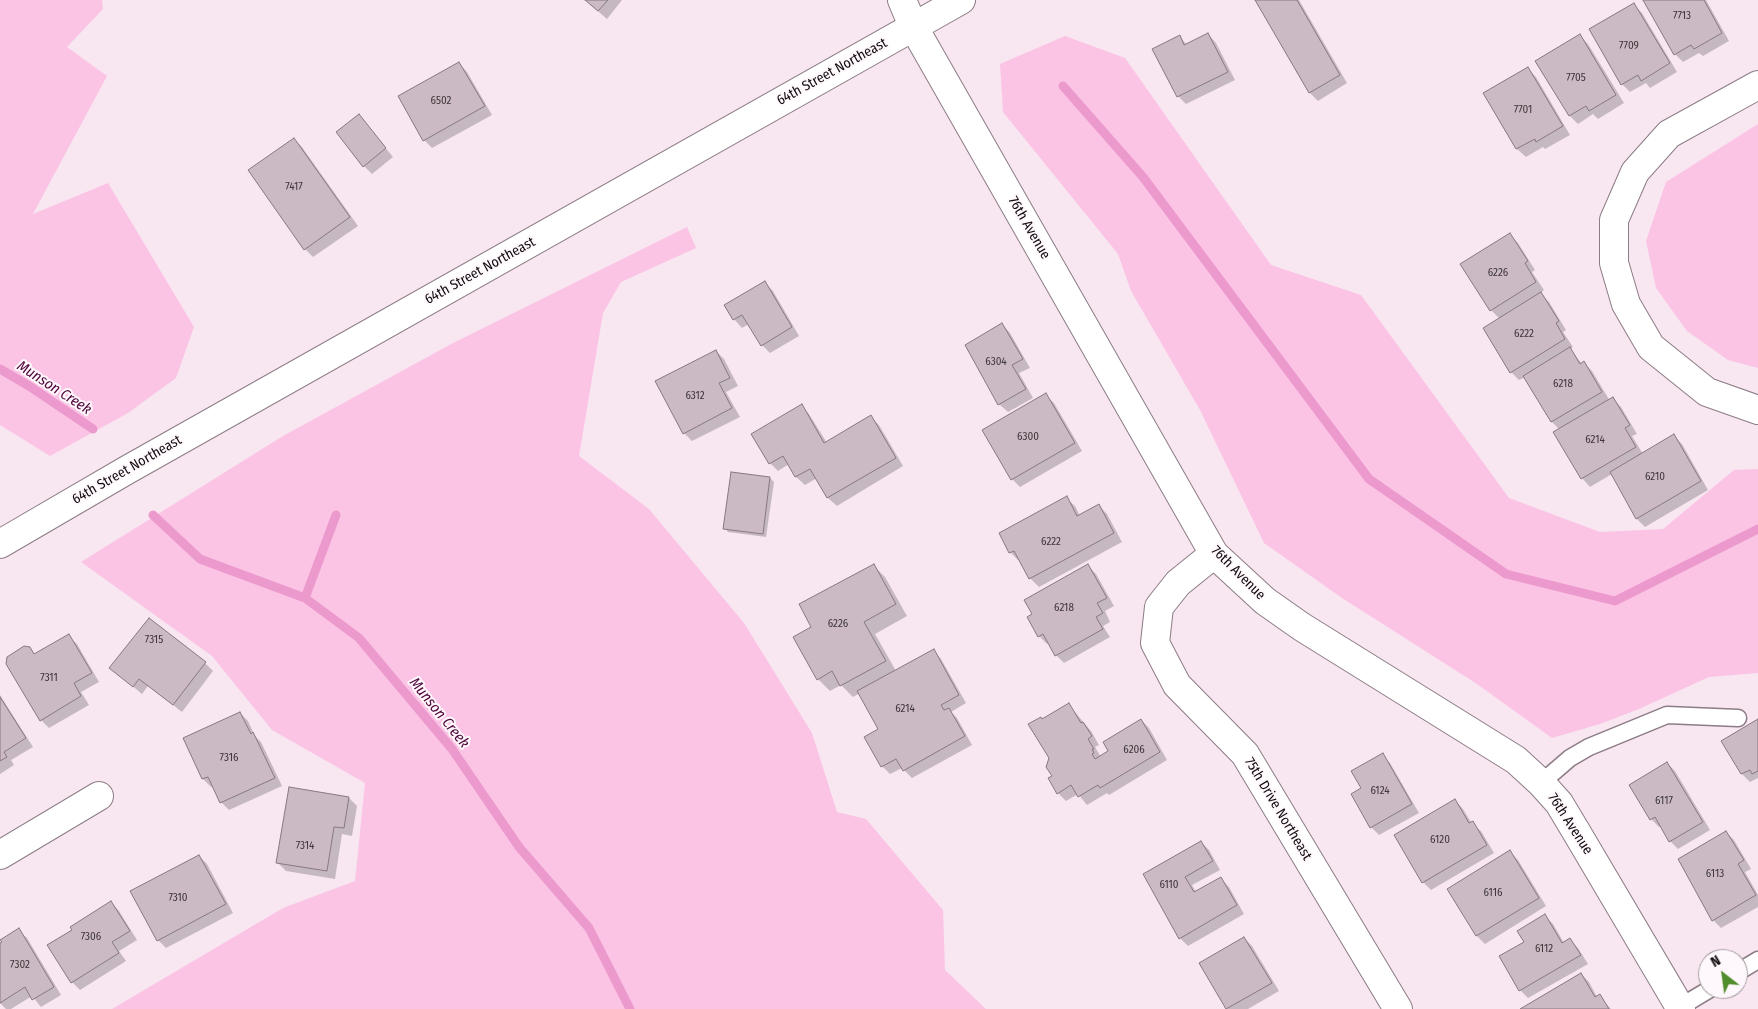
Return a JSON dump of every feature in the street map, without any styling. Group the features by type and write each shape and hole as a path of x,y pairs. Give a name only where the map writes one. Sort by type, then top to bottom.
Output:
{"street":[{"name":"76th Avenue","path":"902,0 913,26 1214,554 1265,601 1516,760 1541,782 1559,803 1681,1008"},
{"name":"64th Street Northeast","path":"0,544 127,470 961,0"},
{"path":"1758,85 1669,134 1636,172 1614,220 1614,263 1626,304 1651,347 1707,392 1758,410"},
{"name":"75th Drive Northeast","path":"1214,554 1178,582 1159,607 1155,643 1177,685 1245,754 1398,1009"},
{"path":"0,855 99,796"}],"lane":[{"path":"1541,782 1570,758 1589,747 1667,715 1738,718"},
{"path":"1681,1008 1698,997"}],"shaded area":[{"path":"0,0 102,0 103,9 67,47 107,76 33,214 108,183 194,327 176,378 128,413 50,456 0,425"},
{"path":"1065,36 1125,58 1271,265 1361,295 1509,498 1600,532 1663,529 1734,470 1758,469 1758,673 1709,677 1639,709 1600,724 1552,738 1477,684 1342,598 1264,543 1200,410 1131,291 1118,254 1003,112 1000,64"},
{"path":"1758,124 1758,368 1728,360 1687,331 1656,288 1646,241 1666,182"},
{"path":"687,227 696,248 621,282 603,313 579,456 649,509 744,623 812,733 837,812 866,819 943,910 945,970 986,1009 112,1009 283,908 355,881 365,783 272,730 212,656 81,562 283,436 453,343"}],"building":[{"path":"585,0 608,0 598,11"},
{"path":"1255,0 1297,0 1340,75 1309,93"},
{"path":"1643,0 1704,0 1722,33 1694,49 1691,45 1674,55"},
{"path":"1634,3 1670,63 1641,81 1638,75 1621,85 1589,29"},
{"path":"1208,33 1228,72 1177,97 1152,49 1180,35 1184,45"},
{"path":"1580,34 1616,95 1589,111 1586,106 1569,116 1535,61"},
{"path":"459,62 485,106 423,141 398,96"},
{"path":"1528,67 1563,126 1536,142 1535,139 1516,149 1483,93"},
{"path":"359,114 386,148 363,167 336,132"},
{"path":"294,138 350,217 304,250 248,170"},
{"path":"1510,233 1528,261 1525,263 1536,282 1490,311 1460,264"},
{"path":"765,281 792,327 761,346 742,315 733,320 724,305"},
{"path":"1541,292 1559,321 1556,323 1565,339 1510,373 1483,328"},
{"path":"1002,323 1023,359 1012,365 1026,389 998,405 965,345"},
{"path":"1570,347 1580,364 1584,361 1602,392 1551,422 1523,376"},
{"path":"716,350 730,378 719,383 732,408 683,434 655,381"},
{"path":"1046,393 1075,443 1011,480 982,430"},
{"path":"1613,397 1630,425 1625,428 1636,447 1581,479 1553,432"},
{"path":"802,404 824,443 871,415 896,458 827,498 810,469 795,477 783,456 769,464 751,434"},
{"path":"1674,434 1701,481 1636,519 1610,472"},
{"path":"731,472 770,477 763,534 723,529"},
{"path":"1067,496 1077,516 1099,504 1114,533 1029,579 1014,551 1009,553 999,533"},
{"path":"874,564 896,604 864,622 886,661 840,686 832,671 817,680 793,637 811,627 799,604"},
{"path":"1088,564 1107,598 1097,603 1103,613 1096,617 1103,629 1055,656 1043,634 1038,637 1027,617 1032,614 1024,600"},
{"path":"149,618 206,662 173,705 139,679 133,687 109,668"},
{"path":"69,634 92,673 74,683 81,696 40,721 6,664 7,657 24,646 30,647 34,654"},
{"path":"934,649 959,695 941,705 944,710 949,708 965,736 903,771 896,759 881,767 864,737 878,729 857,691"},
{"path":"0,697 26,738 4,752 7,757 0,761"},
{"path":"1069,703 1081,723 1083,722 1092,736 1088,739 1094,749 1092,749 1094,753 1092,754 1095,759 1108,751 1103,742 1141,719 1160,752 1100,788 1098,785 1078,797 1071,785 1057,794 1048,778 1052,776 1046,767 1049,758 1028,724 1041,717 1042,719"},
{"path":"240,712 251,734 253,732 275,778 220,803 208,777 202,779 183,738"},
{"path":"1758,719 1758,771 1752,774 1750,770 1741,774 1721,741"},
{"path":"1383,753 1412,804 1370,828 1351,794 1361,788 1351,771"},
{"path":"1667,762 1703,822 1669,842 1655,817 1650,820 1629,785"},
{"path":"289,787 349,797 344,828 334,827 327,871 276,863"},
{"path":"1455,799 1469,823 1473,821 1487,845 1422,883 1394,835"},
{"path":"1726,831 1744,860 1738,864 1756,895 1712,921 1678,859"},
{"path":"1201,841 1213,861 1185,877 1194,892 1221,877 1237,905 1179,939 1143,874"},
{"path":"1510,850 1539,898 1476,936 1447,889"},
{"path":"199,855 226,904 157,941 130,891"},
{"path":"111,901 130,931 112,942 119,953 71,983 47,945 72,930 70,927"},
{"path":"1545,914 1562,943 1570,938 1581,955 1519,991 1499,956 1524,942 1517,931"},
{"path":"19,928 54,987 32,1000 25,987 0,1003 0,943 2,942 0,940"},
{"path":"1244,937 1272,983 1226,1009 1199,963"},
{"path":"1581,973 1595,997 1600,994 1609,1009 1520,1009"}],"waterway":[{"path":"1063,86 1143,177 1369,479 1506,574 1615,601 1758,529"},
{"name":"Munson Creek","path":"0,369 93,429"},
{"name":"Munson Creek","path":"153,515 200,559 305,598 359,638 452,749 519,847 589,928 630,1009"},
{"path":"305,598 336,515"}]}
